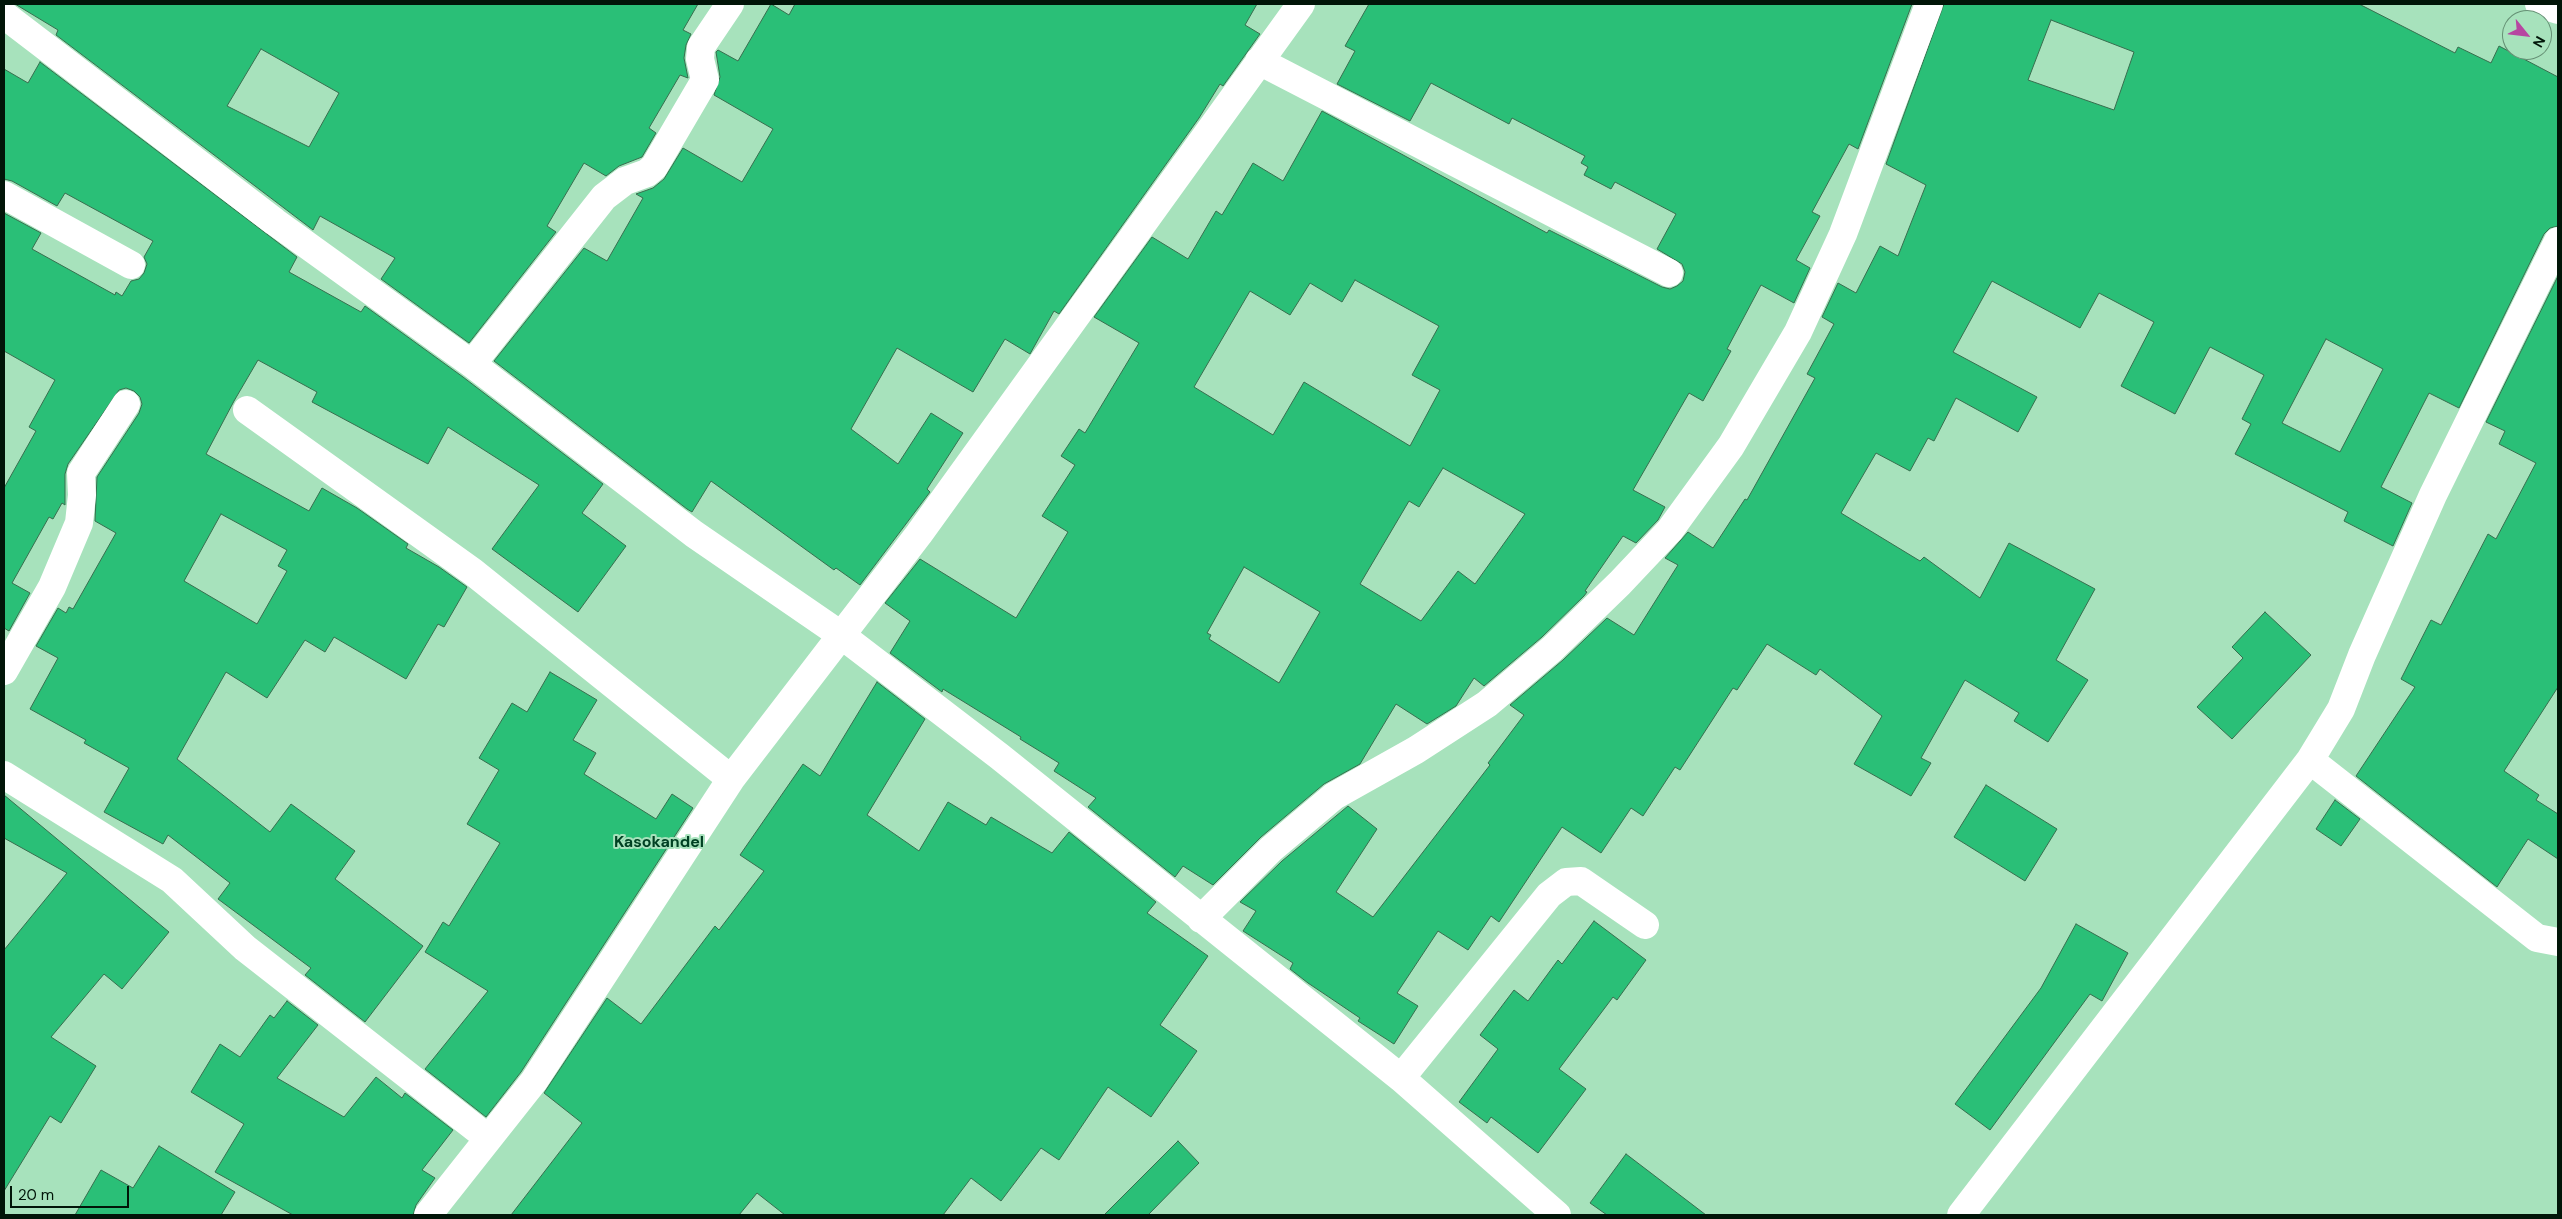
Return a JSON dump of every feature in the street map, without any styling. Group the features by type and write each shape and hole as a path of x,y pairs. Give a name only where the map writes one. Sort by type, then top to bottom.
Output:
{"street":[{"path":"472,364 604,197 625,181 647,174 654,167 705,80 700,59 701,47 730,4"},
{"path":"428,1215 534,1081 731,779 919,534 1301,4"},
{"path":"1202,919 1270,849 1334,796 1416,750 1487,704 1552,649 1620,583 1670,530 1731,446 1798,332 1843,234 1928,4"},
{"path":"2539,4 2558,10"},
{"path":"4,15 275,222 472,364 694,534 841,636 999,756 1400,1078 1557,1215"},
{"path":"1259,61 1669,273"},
{"path":"4,195 131,265"},
{"path":"1961,1215 2310,760 2341,709 2362,655 2433,495 2558,241"},
{"path":"4,672 52,587 79,523 82,494 81,473 126,404"},
{"path":"247,410 473,572 731,779"},
{"path":"2310,760 2537,938 2558,942"},
{"path":"4,775 172,880 245,948 488,1138"},
{"path":"1400,1078 1549,896 1566,882 1581,881 1645,925"}],"building":[{"path":"15,4 698,4 683,30 691,34 686,45 684,58 688,78 680,75 649,128 656,133 642,157 619,166 606,176 584,163 547,226 556,232 469,343 381,279 395,258 320,216 313,230 56,35 58,30","holes":["261,49 339,93 309,147 227,106"]},
{"path":"771,4 789,15 795,4 1257,4 1245,25 1260,34 1223,86 1220,84 1199,118 1059,314 1054,311 1030,354 1005,339 973,392 897,348 851,429 898,464 931,413 963,433 927,489 930,492 860,585 836,568 834,570 711,481 692,512 687,509 494,361 584,248 607,261 643,198 636,194 653,188 664,179 683,148 742,182 773,129 714,95 720,77 716,52 718,50 738,61"},
{"path":"1369,4 1912,4 1858,149 1849,144 1812,212 1820,216 1796,260 1810,268 1794,303 1761,285 1727,349 1731,351 1703,401 1689,393 1633,490 1665,507 1658,520 1636,543 1623,536 1585,591 1587,592 1584,596 1542,637 1484,686 1474,678 1456,706 1427,724 1396,704 1360,764 1324,784 1261,837 1213,885 1183,866 1175,877 1088,807 1096,798 1054,771 1059,763 943,689 942,692 890,653 910,621 885,603 920,559 1016,618 1068,532 1042,516 1075,465 1061,456 1079,429 1085,433 1139,343 1094,317 1152,237 1188,259 1216,211 1222,215 1253,163 1283,181 1322,111 1547,233 1549,230 1662,287 1670,289 1677,286 1683,281 1685,272 1682,264 1657,249 1676,214 1615,182 1611,189 1584,175 1588,167 1581,163 1585,156 1512,118 1509,124 1431,83 1410,121 1337,84 1355,51 1345,46","holes":["1355,280 1439,326 1412,375 1440,390 1410,446 1304,382 1273,435 1194,387 1250,291 1290,315 1310,283 1342,302","1443,468 1525,514 1475,584 1458,571 1421,621 1360,584 1409,501 1419,507","1244,567 1320,612 1279,683 1209,639 1211,635 1207,633"]},
{"path":"1944,4 2359,4 2455,53 2458,47 2491,63 2499,46 2502,48 2502,60 2526,60 2558,77 2558,226 2550,228 2544,234 2459,408 2429,393 2381,487 2412,503 2393,546 2344,521 2348,512 2235,454 2251,424 2242,419 2264,375 2210,347 2175,414 2121,386 2154,322 2099,293 2080,328 1992,281 1953,352 2037,397 2018,432 1956,398 1934,441 1928,438 1910,471 1876,453 1841,513 1920,561 1924,557 1980,598 2009,543 2095,589 2056,660 2088,680 2048,742 2014,721 2019,713 1965,680 1921,758 1931,763 1911,796 1854,764 1882,716 1820,669 1816,675 1767,644 1737,690 1733,688 1680,770 1675,767 1643,816 1631,808 1601,853 1562,827 1499,922 1491,916 1468,950 1438,931 1397,993 1418,1006 1394,1044 1358,1021 1360,1018 1290,969 1293,963 1243,931 1256,911 1240,902 1282,861 1348,806 1377,829 1336,892 1373,917 1490,765 1488,763 1524,715 1510,705 1563,660 1607,618 1634,635 1678,565 1665,558 1688,532 1713,548 1745,499 1747,500 1815,378 1807,374 1834,324 1822,317 1838,283 1856,293 1880,246 1898,256 1926,185 1886,164","holes":["2051,20 2134,52 2114,110 2028,80","2326,339 2383,369 2340,452 2282,423"]},
{"path":"40,62 297,257 289,272 361,312 365,306 463,377 603,484 582,513 626,546 578,612 492,549 539,485 448,427 428,464 312,402 317,392 258,360 234,401 206,454 309,511 322,488 357,508 408,544 406,548 439,567 467,587 444,627 438,624 406,679 334,637 325,652 305,640 267,698 226,672 177,759 270,832 291,804 355,851 335,879 423,946 365,1022 305,975 311,968 218,899 230,883 168,835 163,844 104,812 129,768 84,743 86,740 30,709 58,658 36,646 58,608 66,613 69,607 73,609 116,533 95,521 97,477 139,413 142,404 140,397 134,391 126,388 119,390 68,464 65,474 65,505 62,503 53,519 49,517 12,583 30,593 9,631 4,628 4,488 36,431 29,427 55,380 4,351 4,213 41,233 32,249 115,295 116,292 122,296 131,281 139,279 144,273 147,264 144,257 153,241 65,193 57,206 12,181 4,179 4,69 28,83","holes":["221,514 287,550 278,566 287,571 257,624 184,581"]},
{"path":"2558,276 2558,687 2504,771 2539,795 2536,800 2558,814 2558,859 2528,839 2497,887 2356,776 2415,687 2401,679 2431,620 2441,625 2488,534 2496,539 2536,463 2499,444 2505,431 2486,422"},
{"path":"2265,612 2311,655 2232,739 2197,707 2243,658 2232,647"},
{"path":"550,672 597,700 573,740 596,753 584,774 656,819 672,794 693,808 521,1072 486,1117 425,1069 488,991 425,952 443,922 449,926 500,843 467,824 499,770 479,758 512,703 527,712"},
{"path":"877,682 925,719 867,815 919,851 948,802 986,825 991,817 1052,853 1069,832 1156,902 1147,913 1208,956 1160,1025 1197,1051 1151,1117 1108,1087 1059,1160 1041,1148 1001,1201 971,1178 943,1215 785,1215 757,1193 739,1215 511,1215 582,1123 544,1093 607,998 641,1024 715,926 719,930 764,871 740,855 803,764 820,776"},
{"path":"1986,785 2057,829 2025,881 1954,837"},
{"path":"4,795 169,932 122,989 104,974 51,1037 96,1066 61,1123 50,1116 4,1191 4,950 67,873 4,838"},
{"path":"2335,800 2360,819 2341,846 2316,829"},
{"path":"1594,921 1646,960 1617,1000 1613,997 1559,1069 1586,1089 1538,1153 1491,1117 1487,1123 1459,1102 1498,1049 1480,1035 1514,990 1528,1001 1558,960 1562,964"},
{"path":"2076,924 2128,953 2102,1001 2090,994 1990,1130 1955,1104 2041,988"},
{"path":"287,1001 318,1025 277,1078 344,1117 376,1077 402,1098 405,1093 453,1130 422,1170 435,1178 416,1205 413,1215 293,1215 215,1172 244,1124 191,1092 220,1044 240,1057 270,1015 274,1018"},
{"path":"1178,1141 1199,1163 1148,1215 1104,1215"},
{"path":"159,1146 235,1192 221,1215 75,1215 101,1170 133,1188"},
{"path":"1626,1154 1706,1215 1607,1215 1590,1203"}],"district":[{"name":"Kasokandel","path":"659,843"}]}
